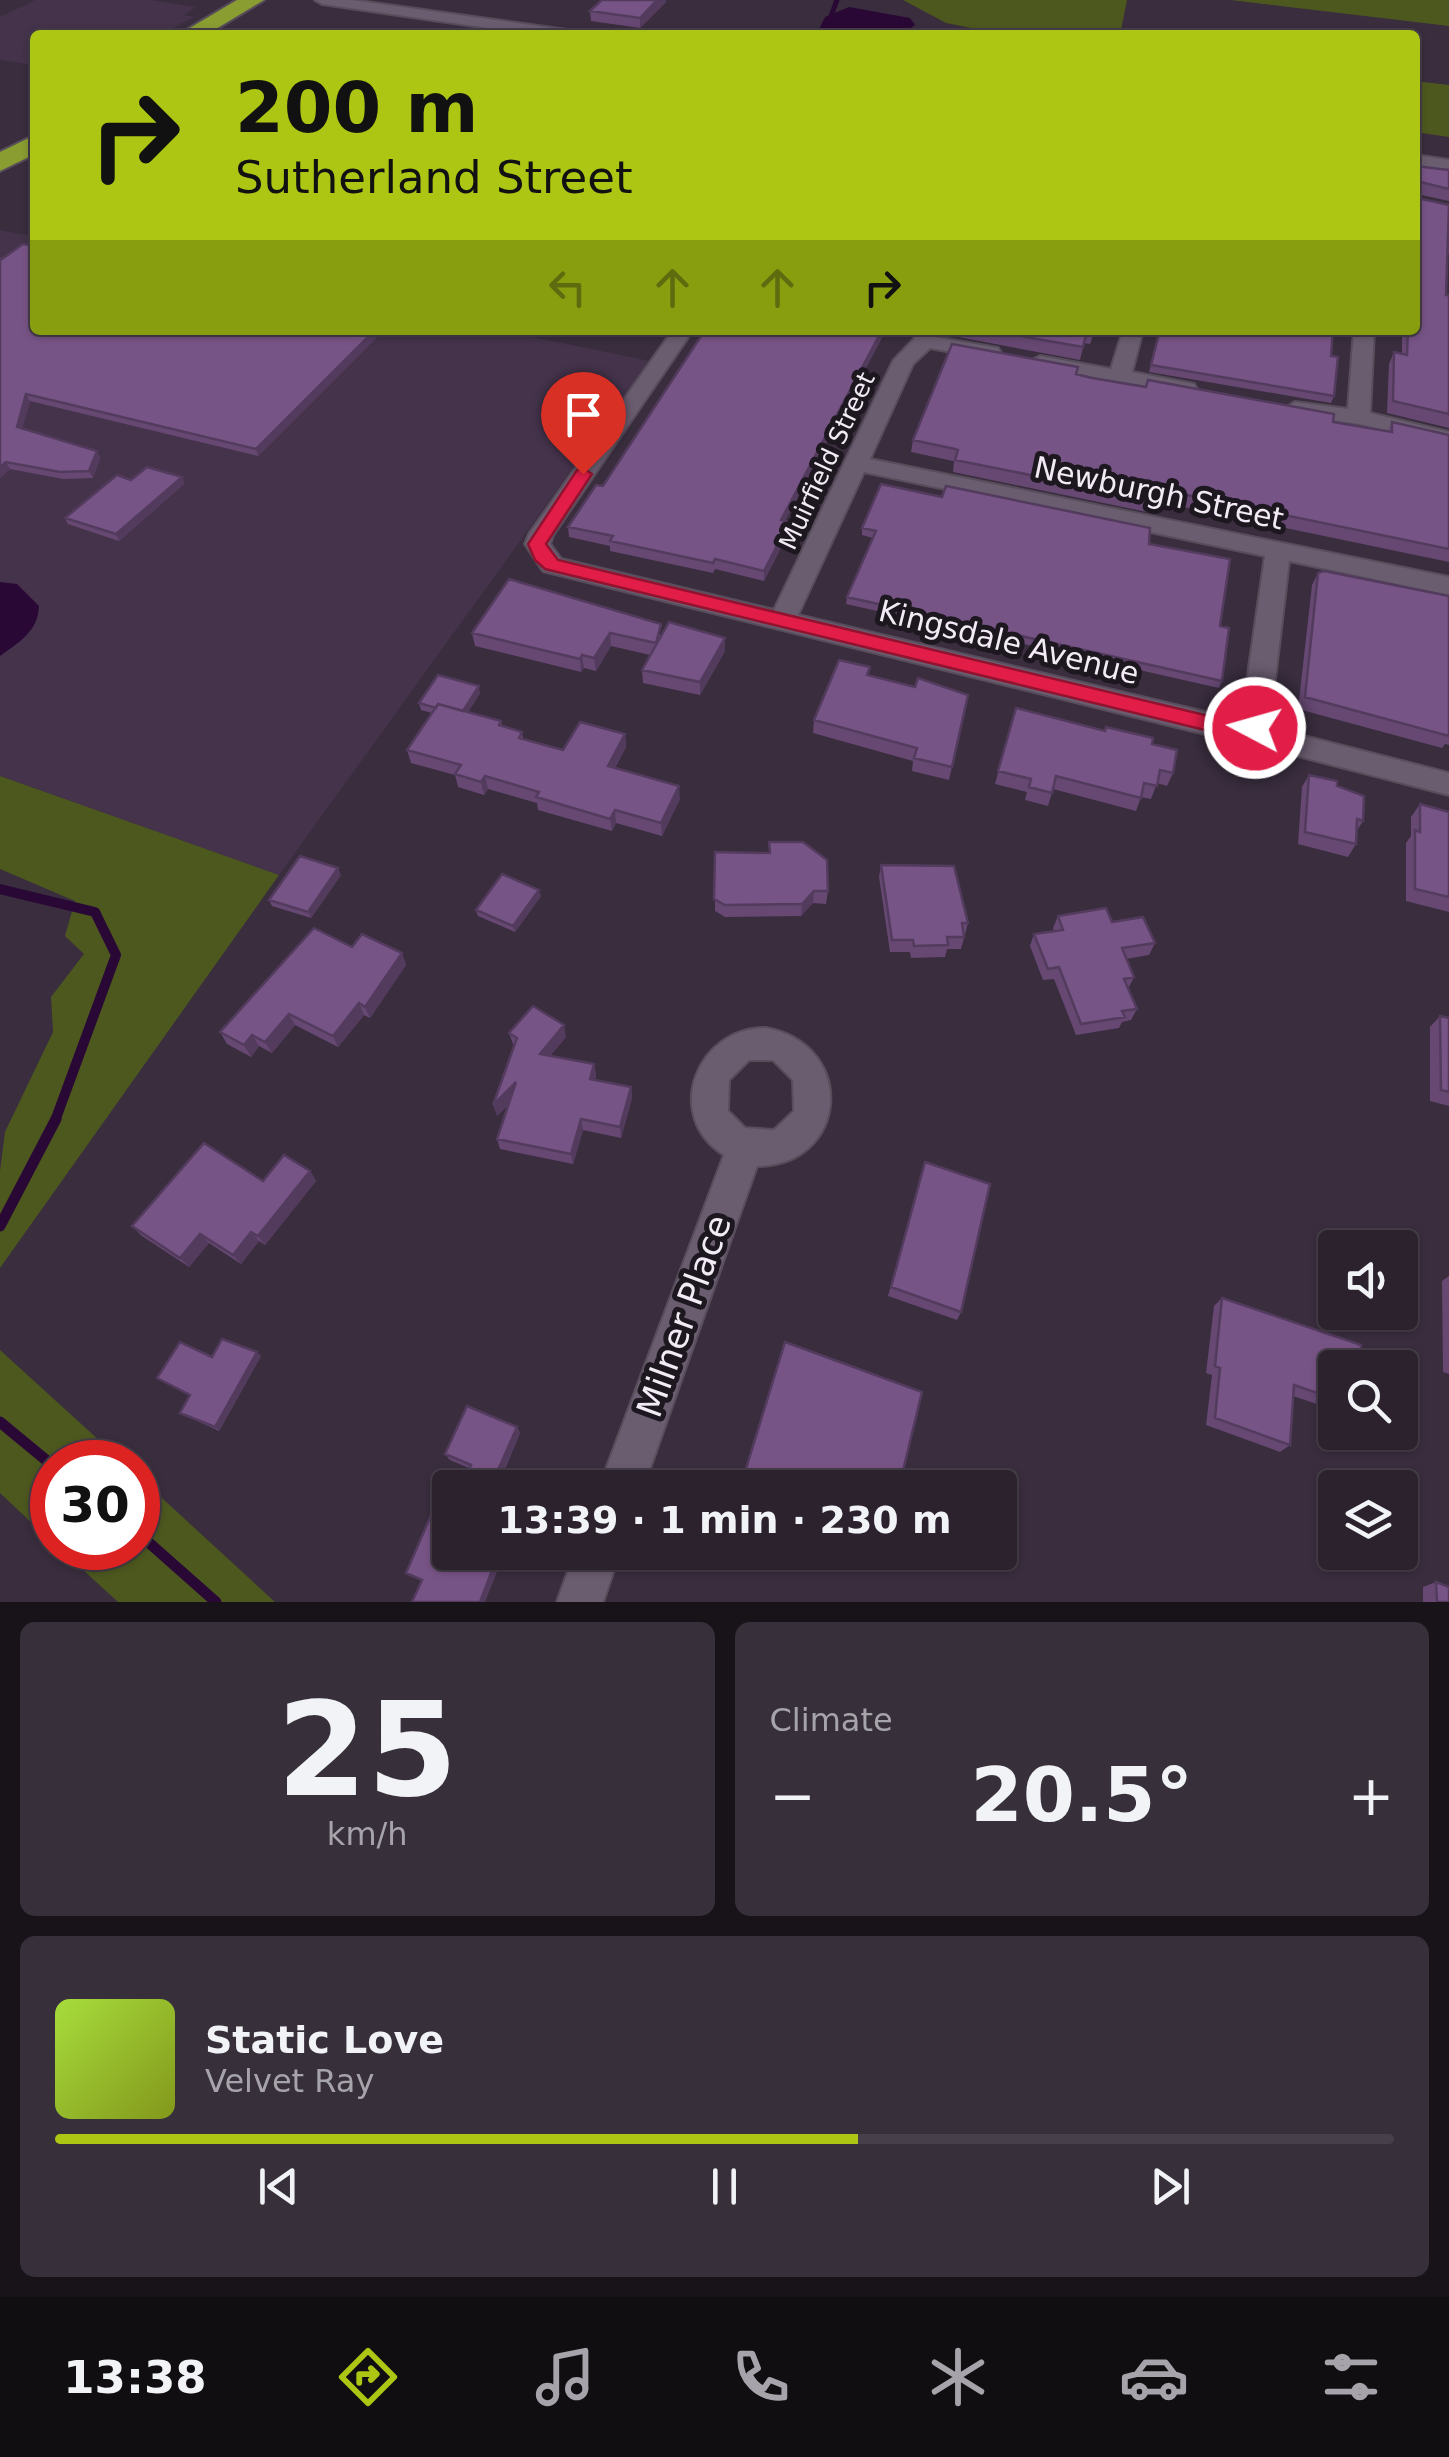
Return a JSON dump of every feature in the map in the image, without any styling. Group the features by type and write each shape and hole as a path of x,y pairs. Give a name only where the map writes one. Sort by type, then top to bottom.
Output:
{"highway":[{"path":"200,30 264,4"},
{"path":"233,30 264,4"},
{"path":"0,138 30,122"},
{"path":"0,163 30,147"}],"street":[{"path":"322,0 532,30"},
{"path":"1420,157 1449,161"},
{"name":"Kingsdale Avenue","path":"680,335 541,534 537,544 552,564 1209,724 1255,728 1294,744 1449,784"},
{"path":"1120,376 1132,335"},
{"path":"1359,418 1364,335"},
{"path":"925,336 1013,357 1212,394"},
{"name":"Muirfield Street","path":"782,620 904,361 925,336"},
{"path":"1268,404 1359,418 1449,439"},
{"name":"Newburgh Street","path":"856,463 1449,586"},
{"path":"1255,728 1278,550"},
{"name":"Milner Place","path":"628,1470 746,1145"},
{"path":"580,1602 592,1570"}],"shaded area":[{"path":"35,0 150,0 196,7 184,15 194,17 169,30 30,30 30,64 0,60 0,17"},
{"path":"849,7 910,18 915,25 908,30 818,30 825,17"},
{"path":"0,230 30,236 30,335 523,335 650,361 279,875 0,776"},
{"path":"0,582 17,584 39,606 31,630 0,656"}],"green space":[{"path":"903,0 1127,0 1121,30 981,30 946,23"},
{"path":"1231,0 1449,0 1449,26"},
{"path":"1420,82 1449,85 1449,137 1420,133"},
{"path":"0,776 279,875 0,1268 0,1171 5,1132 53,1032 51,997 84,954 65,936 75,901 0,869"},
{"path":"0,1350 99,1440 30,1440 30,1521 0,1493"},
{"path":"160,1496 275,1602 118,1602 83,1570 160,1570"}],"building":[{"path":"602,0 657,0 640,18 590,11"},
{"path":"1420,167 1449,170 1449,189 1420,182"},
{"path":"1420,199 1449,205 1449,414 1393,401 1394,352 1407,355 1408,335 1420,335"},
{"path":"23,244 30,245 30,335 370,335 256,449 26,394 17,427 97,451 89,471 60,472 6,462 0,467 2,259"},
{"path":"702,335 879,335 781,520 789,522 764,571 610,541 613,536 568,527 596,485 603,486"},
{"path":"1015,335 1086,335 1083,347"},
{"path":"1159,335 1333,335 1331,356 1338,357 1334,396 1151,365"},
{"path":"952,344 1078,367 1076,374 1092,378 1146,387 1148,380 1334,414 1333,422 1392,432 1392,422 1449,435 1449,549 1158,489 1156,500 955,460 958,450 913,440"},
{"path":"147,467 182,477 116,534 65,518 117,475 131,480"},
{"path":"881,484 942,497 946,486 1150,528 1149,544 1230,559 1220,626 1229,628 1222,681 847,597 876,531 862,528"},
{"path":"1324,571 1449,596 1449,736 1305,697 1318,573"},
{"path":"509,579 661,624 656,643 610,633 594,658 582,655 580,659 472,633"},
{"path":"669,622 725,638 700,682 642,670"},
{"path":"839,660 870,667 867,675 915,687 918,678 968,695 952,767 914,758 917,748 814,720"},
{"path":"438,675 479,686 463,711 419,703"},
{"path":"438,704 501,721 499,725 522,732 519,738 563,750 580,722 625,734 608,766 679,786 661,823 615,810 610,819 536,797 539,792 485,776 481,782 455,774 461,765 407,750"},
{"path":"1016,708 1105,731 1106,727 1153,738 1152,744 1177,750 1173,773 1160,770 1157,786 1144,783 1141,798 1056,776 1052,793 1029,787 1031,779 998,771"},
{"path":"1309,775 1337,781 1337,786 1364,796 1363,821 1357,819 1356,844 1305,832"},
{"path":"1420,804 1449,812 1449,897 1415,889 1415,830 1420,832"},
{"path":"769,842 803,842 827,860 828,891 814,891 802,904 725,905 714,899 715,852 770,853"},
{"path":"300,856 338,868 308,912 269,900"},
{"path":"881,865 954,866 968,923 962,923 964,937 947,937 948,945 914,946 913,940 892,940"},
{"path":"502,874 539,890 513,926 476,910"},
{"path":"1106,908 1112,922 1143,917 1155,943 1122,948 1134,977 1124,979 1137,1009 1122,1011 1125,1017 1081,1024 1059,967 1048,969 1034,934 1063,930 1058,916"},
{"path":"314,928 352,947 362,934 402,953 365,1007 359,1003 333,1036 289,1014 265,1042 252,1035 244,1045 220,1032"},
{"path":"533,1006 564,1025 540,1054 594,1064 590,1079 631,1087 620,1127 581,1119 571,1154 497,1139 516,1082 493,1105 517,1038 509,1033"},
{"path":"1440,1016 1449,1018 1449,1092 1441,1090"},
{"path":"204,1143 263,1181 284,1155 310,1171 258,1236 251,1232 233,1255 200,1234 180,1258 132,1226"},
{"path":"925,1162 990,1184 961,1312 891,1287"},
{"path":"1222,1298 1361,1345 1361,1350 1318,1350 1318,1393 1294,1385 1290,1445 1215,1418 1220,1368 1215,1366"},
{"path":"222,1339 257,1352 215,1427 180,1413 190,1395 157,1378 180,1342 212,1357"},
{"path":"785,1342 922,1392 903,1470 746,1470"},
{"path":"467,1406 517,1427 498,1470 469,1470 471,1465 445,1454"},
{"path":"432,1513 432,1570 492,1570 480,1602 412,1602 422,1580 406,1573"},
{"path":"1436,1582 1449,1587 1449,1602 1437,1602"}],"waterway":[{"path":"826,30 837,0"},
{"path":"0,889 95,912 116,955 55,1121"},
{"path":"0,1226 55,1121"},
{"path":"0,1422 30,1447"},
{"path":"160,1552 216,1602"}],"route":[{"path":"583,474 537,544 552,564 572,572 1209,724 1255,728"}]}
